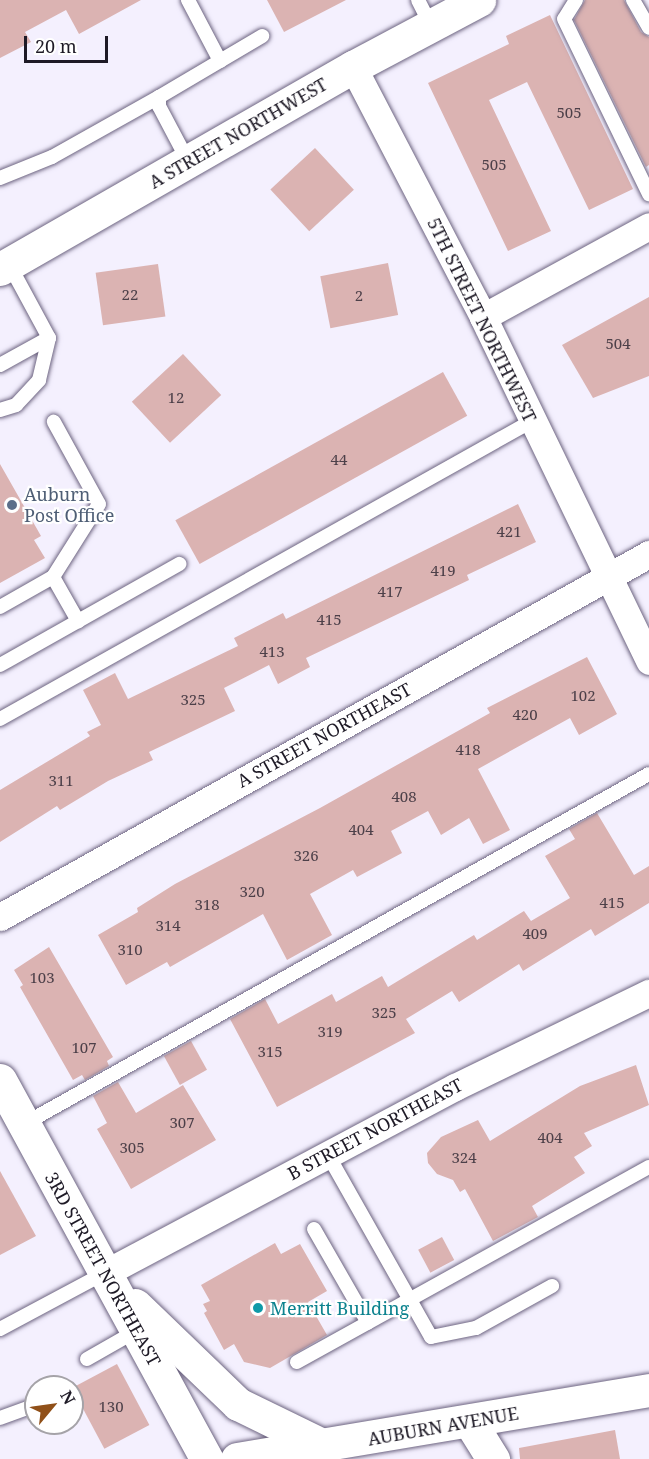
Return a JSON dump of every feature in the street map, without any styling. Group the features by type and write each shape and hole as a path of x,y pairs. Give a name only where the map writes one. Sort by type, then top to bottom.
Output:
{"street":[{"name":"A STREET NORTHWEST","path":"4,267 353,67 425,13 479,0"},
{"name":"5TH STREET NORTHWEST","path":"353,67 483,317 649,661"},
{"path":"483,317 649,226"},
{"name":"A STREET NORTHEAST","path":"0,917 649,554"},
{"name":"B STREET NORTHEAST","path":"105,1273 535,1046 649,993"},
{"name":"3RD STREET NORTHEAST","path":"0,1080 207,1459"},
{"path":"105,1273 168,1340 238,1404 324,1446"},
{"name":"AUBURN AVENUE","path":"237,1459 278,1456 649,1390"},
{"path":"470,1422 493,1459"}],"lane":[{"path":"188,0 220,61"},
{"path":"576,0 564,19 649,194"},
{"path":"633,0 649,28"},
{"path":"0,178 52,157 262,36"},
{"path":"159,97 159,106 188,161"},
{"path":"0,410 16,405 39,380 49,338 4,267"},
{"path":"0,365 49,338"},
{"path":"0,607 53,577 99,504 54,422"},
{"path":"0,719 532,422"},
{"path":"0,665 178,564"},
{"path":"53,577 78,621"},
{"path":"24,1124 649,774"},
{"path":"328,1155 431,1337 476,1328 552,1286"},
{"path":"297,1362 649,1167"},
{"path":"314,1229 368,1323"},
{"path":"0,1329 105,1273"},
{"path":"87,1359 136,1331"},
{"path":"0,1418 24,1409"}],"building":[{"path":"0,0 141,0 79,34 66,10 25,32 31,42 0,58"},
{"path":"267,0 346,0 284,32"},
{"path":"585,0 624,0 641,32 649,37 649,165 646,167 574,20"},
{"path":"550,15 633,189 589,210 527,82 489,100 551,231 508,251 428,83 509,44 506,36"},
{"path":"315,148 354,190 309,231 270,190"},
{"path":"388,263 398,315 330,328 320,276"},
{"path":"158,264 165,316 103,325 96,273"},
{"path":"649,297 649,376 593,398 562,345"},
{"path":"183,354 221,395 170,443 132,402"},
{"path":"443,372 467,416 200,564 175,520"},
{"name":"Auburn Post Office","path":"0,464 41,536 34,540 45,558 0,583"},
{"path":"518,504 536,542 467,575 469,580 306,658 310,667 278,684 269,665 224,688 235,711 149,752 153,760 108,781 60,810 57,806 0,842 0,790 90,736 87,732 101,725 83,690 115,673 128,699 238,646 234,638 283,613 286,619"},
{"path":"587,657 617,714 579,735 570,718 478,769 510,830 483,844 469,818 441,835 428,811 391,831 402,853 357,877 353,870 310,894 332,935 287,960 263,914 170,967 167,962 126,985 98,935 138,912 137,908 175,884 320,808 490,713 487,708"},
{"path":"597,813 634,875 649,866 649,903 595,936 591,929 523,971 519,964 459,1002 452,991 406,1019 415,1033 277,1107 230,1019 265,999 278,1024 332,994 336,1002 382,976 388,987 474,935 477,940 524,911 531,921 570,898 545,856 575,839 569,829"},
{"path":"49,947 113,1057 107,1061 109,1066 85,1080 82,1075 73,1080 20,987 23,985 14,970"},
{"path":"191,1041 207,1070 180,1085 164,1056"},
{"path":"636,1065 649,1105 584,1133 592,1146 574,1157 585,1173 532,1206 538,1217 493,1241 465,1189 460,1192 453,1180 437,1174 428,1163 427,1153 441,1137 478,1120 490,1141 580,1086"},
{"path":"118,1082 136,1113 183,1085 216,1140 131,1189 97,1129 107,1123 93,1096"},
{"path":"0,1171 36,1236 0,1255"},
{"path":"442,1237 454,1260 430,1273 418,1250"},
{"name":"Merritt Building","path":"275,1243 281,1254 300,1244 327,1291 308,1302 327,1335 270,1368 244,1362 234,1344 224,1350 204,1313 207,1311 203,1304 210,1301 201,1285"},
{"path":"117,1364 149,1425 104,1449 84,1411 84,1382"},
{"path":"615,1430 620,1459 520,1459 519,1448"}],"place":[{"name":"Auburn Post Office","path":"12,505"},
{"name":"Merritt Building","path":"258,1308"}]}
